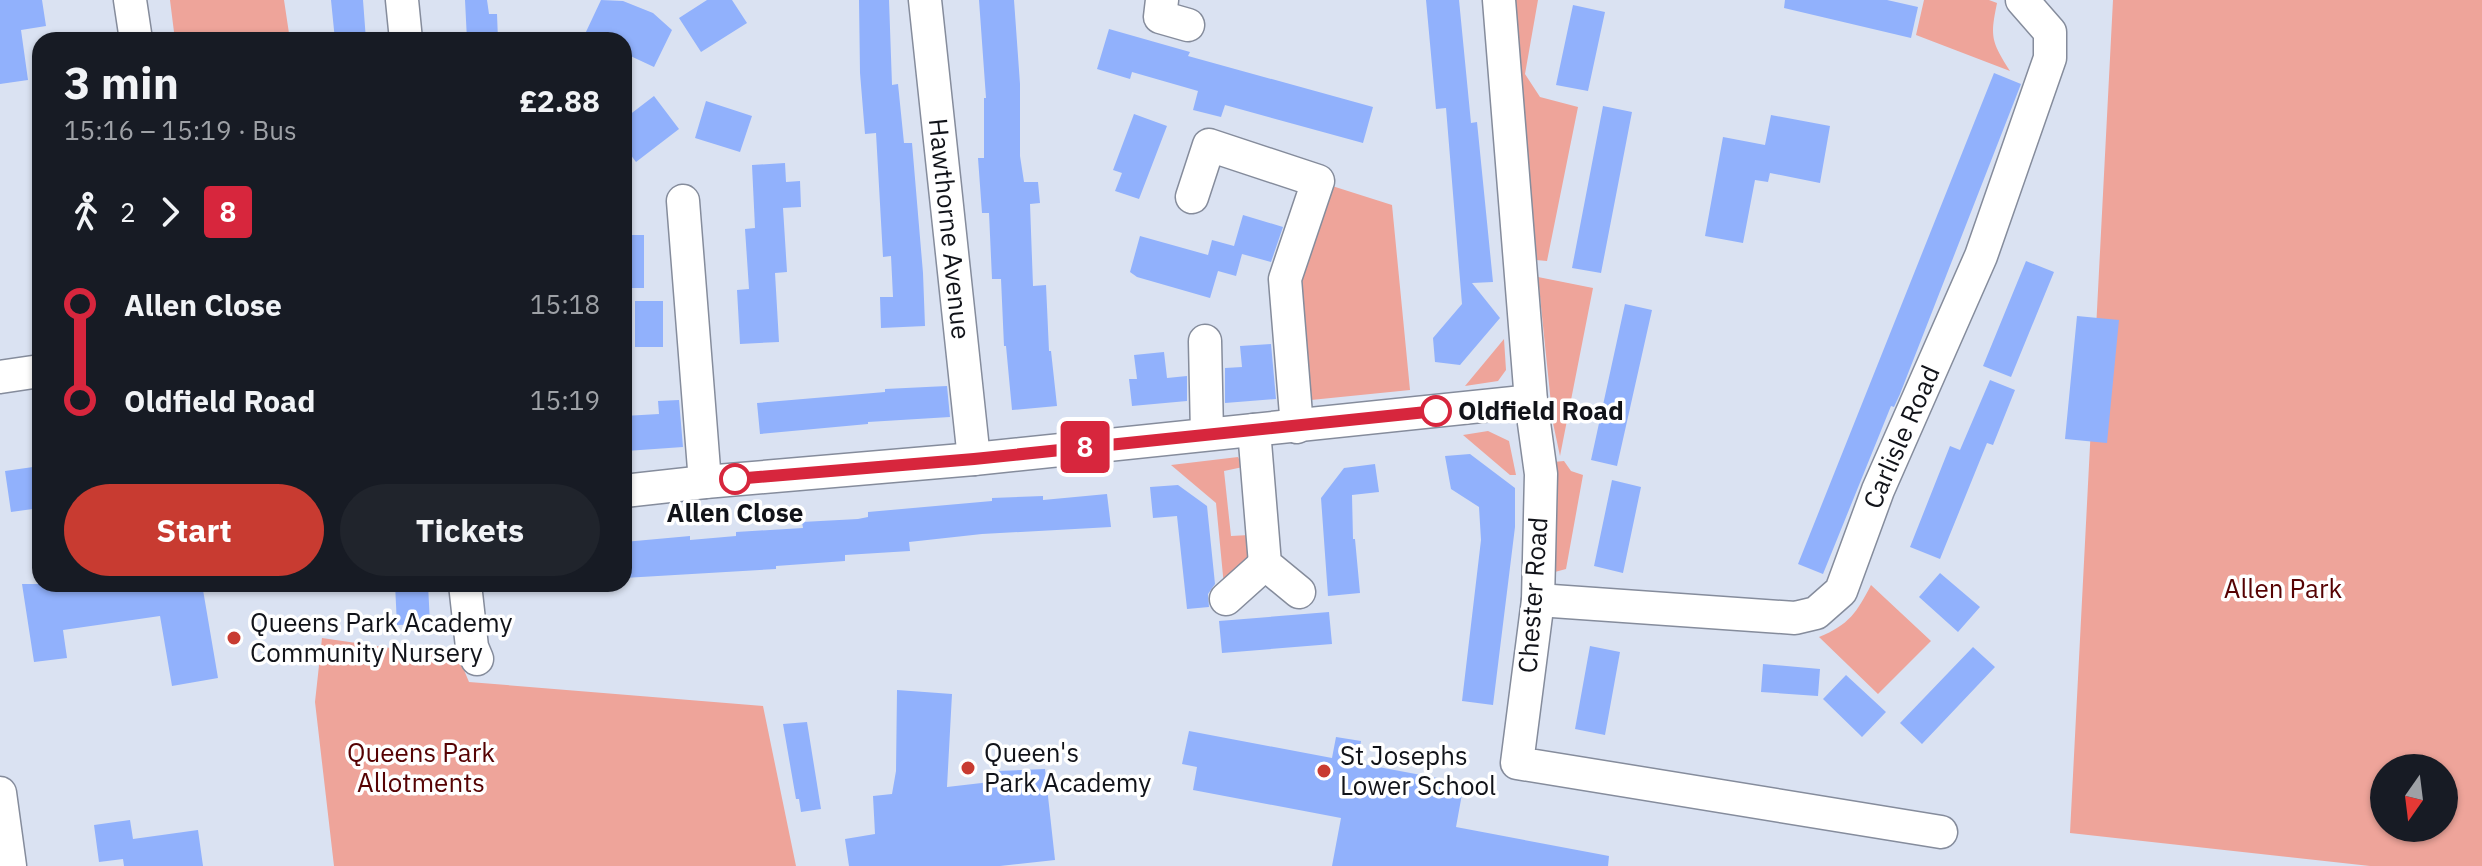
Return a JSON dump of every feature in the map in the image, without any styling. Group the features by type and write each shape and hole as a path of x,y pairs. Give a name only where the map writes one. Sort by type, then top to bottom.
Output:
{"street":[{"path":"130,0 135,32"},
{"path":"402,0 405,32"},
{"name":"Hawthorne Avenue","path":"925,0 974,459"},
{"name":"Chester Road","path":"1499,0 1531,401 1541,474 1538,600 1517,763 1941,832"},
{"name":"Carlisle Road","path":"1538,600 1795,618 1816,613 1841,591 1878,490 1981,256 2050,58 2050,32 2022,0"},
{"path":"1192,197 1209,145 1318,181 1285,279 1297,427"},
{"path":"683,201 705,482"},
{"path":"1205,341 1207,434"},
{"path":"0,377 32,372"},
{"path":"632,490 1297,427 1531,401"},
{"path":"1254,430 1265,564 1299,592"},
{"path":"1226,599 1265,564"},
{"path":"466,592 472,647 477,659"},
{"path":"0,793 10,866"}],"green space":[{"path":"170,0 284,0 289,32 174,32"},
{"path":"1511,0 1538,0 1525,74 1540,97 1578,107 1547,261 1536,260"},
{"path":"1924,0 1989,0 1997,3 1994,38 2010,71 1916,35"},
{"name":"Allen Park","path":"2113,0 2482,0 2482,866 2370,866 2070,833"},
{"path":"1329,185 1392,205 1410,390 1301,401 1293,283"},
{"path":"1538,277 1593,288 1560,456 1553,423"},
{"path":"1504,339 1506,370 1498,381 1465,386"},
{"path":"1488,431 1509,441 1516,475 1510,475 1463,435"},
{"path":"1238,457 1243,467 1224,471 1231,536 1249,535 1251,558 1224,586 1216,503 1171,465"},
{"path":"1564,461 1571,471 1583,475 1566,569 1551,573 1553,462"},
{"path":"1871,585 1931,641 1878,694 1819,637 1838,628 1851,617"},
{"name":"Queens Park Allotments","path":"322,638 459,658 469,682 763,706 796,866 334,866 315,702"}],"building":[{"path":"0,0 42,0 46,26 21,30 28,80 0,84"},
{"path":"331,0 363,0 365,32 334,32"},
{"path":"465,0 487,0 489,14 497,14 498,32 467,32"},
{"path":"601,0 623,1 653,13 672,30 654,67 632,57 632,32 586,32"},
{"path":"707,0 732,0 747,23 701,52 679,18"},
{"path":"859,0 889,0 892,85 898,84 904,143 912,143 925,326 881,328 880,297 893,297 891,256 883,257 876,133 865,134"},
{"path":"979,0 1014,0 1020,84 1020,156 1024,182 1038,182 1040,203 1030,204 1033,286 1046,285 1049,351 1057,406 1012,410 1004,346 1001,279 992,279 989,213 982,213 978,158 984,158 986,98"},
{"path":"1426,0 1459,0 1471,123 1477,122 1493,282 1472,283 1500,318 1460,365 1435,362 1433,338 1462,304 1446,108 1436,109"},
{"path":"1785,0 1887,0 1918,7 1911,38 1784,8"},
{"path":"1573,5 1605,12 1588,91 1556,85"},
{"path":"1109,29 1190,52 1188,56 1373,107 1363,143 1225,105 1221,117 1193,110 1198,91 1132,72 1130,79 1097,69"},
{"path":"1994,73 2021,84 1900,394 1894,407 1891,406 1823,574 1798,564"},
{"path":"654,96 679,129 636,162 632,157 632,113"},
{"path":"706,101 752,116 740,152 695,138"},
{"path":"1603,106 1632,112 1601,273 1572,268"},
{"path":"1134,114 1167,126 1139,199 1115,191 1122,173 1113,170"},
{"path":"1771,115 1830,126 1820,183 1770,173 1768,182 1755,180 1743,243 1705,236 1723,137 1765,145"},
{"path":"785,163 786,182 800,181 801,207 783,208 787,272 775,273 779,342 740,344 737,290 749,289 745,229 755,228 752,165"},
{"path":"1243,215 1283,227 1271,262 1242,254 1236,276 1218,271 1210,298 1137,277 1130,272 1140,236 1208,255 1212,240 1234,246"},
{"path":"632,235 644,235 644,288 632,288"},
{"path":"2026,261 2054,272 2011,377 1983,366"},
{"path":"635,301 663,301 663,347 635,347"},
{"path":"1625,304 1652,310 1617,466 1591,460"},
{"path":"2077,316 2119,320 2107,443 2065,439"},
{"path":"1271,344 1276,399 1225,403 1225,368 1242,367 1240,346"},
{"path":"1164,352 1167,378 1187,376 1187,401 1132,406 1129,379 1137,379 1134,355"},
{"path":"1990,380 2015,390 1993,445 1987,443 1940,559 1910,547 1950,446 1960,450"},
{"path":"947,386 950,417 760,434 757,403 885,392 885,389"},
{"path":"679,400 683,447 632,451 632,416 659,414 658,401"},
{"path":"1470,454 1515,488 1515,527 1493,705 1462,701 1481,540 1479,507 1451,489 1445,456"},
{"path":"1375,464 1379,492 1352,495 1353,539 1360,593 1328,596 1321,498 1344,468"},
{"path":"32,467 32,509 11,512 5,471"},
{"path":"1612,480 1641,487 1623,573 1594,566"},
{"path":"1178,485 1207,506 1215,584 1208,594 1209,607 1187,609 1177,516 1153,518 1150,487"},
{"path":"1107,494 1111,527 982,534 909,542 910,551 845,555 845,561 776,566 776,569 632,578 632,541 690,536 690,540 736,536 736,532 803,528 802,522 858,519 868,517 868,512 992,501 992,498 1043,496 1043,500"},
{"path":"1940,573 1980,607 1958,632 1919,597"},
{"path":"22,584 32,584 32,592 203,592 218,678 172,686 160,616 63,630 67,658 34,662"},
{"path":"395,592 428,592 430,624 397,625"},
{"path":"1329,612 1332,644 1222,653 1219,621"},
{"path":"1590,646 1620,652 1605,735 1575,729"},
{"path":"1973,647 1995,667 1922,744 1900,723"},
{"path":"1763,664 1820,669 1818,696 1761,692"},
{"path":"1846,675 1886,712 1862,737 1823,699"},
{"path":"897,690 952,694 947,787 999,781 998,771 1045,769 1055,860 1000,866 849,866 845,839 875,834 873,796 892,794 896,771"},
{"path":"807,722 821,809 801,812 783,724"},
{"path":"1189,731 1332,758 1336,737 1361,741 1357,763 1464,783 1456,827 1609,856 1608,866 1332,866 1341,818 1193,790 1197,767 1182,764"},
{"path":"130,820 133,839 198,830 203,866 124,866 123,859 99,862 94,825"}],"bus line":[{"name":"8","path":"735,479 974,459 1436,411"}],"place":[{"name":"Oldfield Road","path":"1436,411"},
{"name":"Allen Close","path":"735,479"},
{"name":"Queens Park Academy Community Nursery","path":"234,638"},
{"name":"Queen's Park Academy","path":"968,768"},
{"name":"St Josephs Lower School","path":"1324,771"}]}
